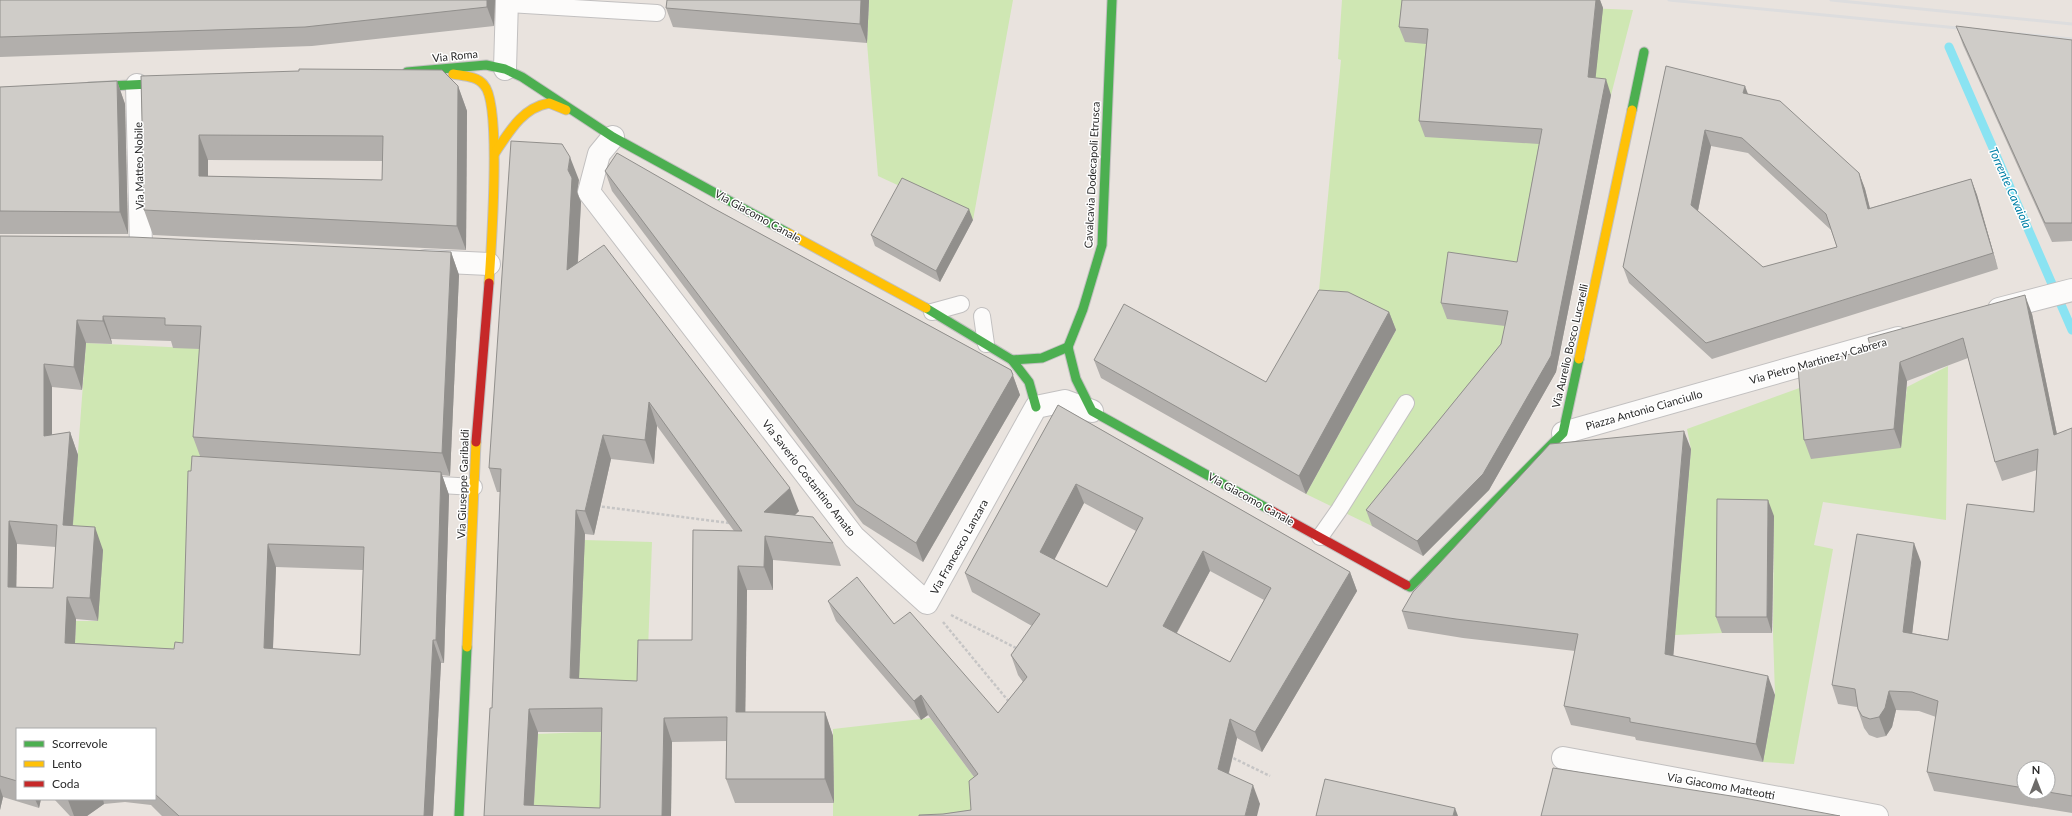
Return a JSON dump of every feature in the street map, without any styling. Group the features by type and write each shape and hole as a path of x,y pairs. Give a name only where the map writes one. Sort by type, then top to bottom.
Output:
{"street":[{"name":"Cavalcavia Dodecapoli Etrusca","path":"1068,347 1083,309 1102,246 1112,0"},
{"path":"505,69 507,2"},
{"name":"Via Aurelio Bosco Lucarelli","path":"1563,433 1599,272 1644,52"},
{"name":"Via Roma","path":"394,73 433,71 486,65 505,69"},
{"name":"Via Giacomo Canale","path":"505,69 522,77 613,137 932,312 1012,360 1029,382 1036,407 1065,401 1092,411 1410,587 1563,433"},
{"name":"Via Giuseppe Garibaldi","path":"433,71 468,76 477,79 485,85 490,95 495,153 474,487 475,504 459,816"},
{"path":"76,88 180,83"},
{"name":"Via Matteo Nobile","path":"137,85 141,247"},
{"path":"495,153 512,129 530,109 549,103 573,112"},
{"name":"Via Saverio Costantino Amato","path":"613,137 599,154 589,192 854,537 928,603"},
{"path":"118,247 165,248"},
{"path":"402,260 489,264"},
{"path":"1978,315 2072,290"},
{"name":"Via Pietro Martinez y Cabrera","path":"1726,387 1917,333"},
{"path":"1012,360 1042,358 1068,347 1076,379 1092,411"},
{"name":"Piazza Antonio Cianciullo","path":"1563,433 1726,387"},
{"name":"Via Francesco Lanzara","path":"928,603 1036,407"},
{"name":"Via Giacomo Matteotti","path":"1563,758 1877,816"}],"lane":[{"path":"507,2 657,13"},
{"path":"932,312 961,304"},
{"path":"982,316 986,344"},
{"path":"1320,537 1339,510 1406,403"},
{"path":"412,483 474,487"}],"path":[{"path":"593,506 737,524"},
{"name":"Via Francesco Lanzara","path":"928,603 1020,650"},
{"path":"928,603 1012,705"},
{"path":"1227,754 1270,776"}],"green space":[{"path":"869,0 1013,0 973,220 878,176 867,43"},
{"path":"1342,0 1409,0 1633,10 1611,95 1547,144 1514,327 1372,526 1306,494 1396,330 1318,301 1341,60 1338,59"},
{"path":"86,343 210,349 186,664 74,665 76,621 98,621 71,547"},
{"path":"1948,366 1946,520 1823,502 1814,545 1833,549 1794,764 1763,762 1775,695 1773,633 1774,516 1723,515 1722,633 1675,635 1691,449 1687,429 1805,386 1900,448 1907,387"},
{"path":"584,540 652,542 646,704 578,702"},
{"path":"930,718 980,785 976,816 833,816 833,729"},
{"path":"610,731 609,816 533,816 538,734"}],"building":[{"path":"0,0 487,0 487,7 305,27 0,37"},
{"path":"667,0 861,0 860,24 666,8"},
{"path":"1402,0 1596,0 1588,77 1606,79 1551,356 1483,474 1417,541 1366,510 1501,344 1508,311 1441,303 1448,252 1517,262 1542,129 1419,121 1428,29 1399,27"},
{"path":"1956,26 2072,40 2072,223 2045,223"},
{"path":"1666,66 1745,86 1743,93 1780,101 1859,173 1868,209 1971,179 1993,253 1706,343 1623,267","holes":["1705,130 1742,138 1826,214 1837,247 1763,267 1691,205"]},
{"path":"299,69 442,70 458,86 457,226 144,210 141,76 299,71","holes":["199,135 383,136 382,180 199,176"]},
{"path":"117,81 120,212 0,211 0,87"},
{"path":"511,141 562,144 570,157 568,170 572,178 567,270 604,245 790,488 764,512 813,517 833,543 765,536 764,567 738,566 736,712 825,712 825,779 726,779 727,717 664,718 662,816 484,816 490,708 492,708 501,469 489,468","holes":["649,402 742,531 693,530 692,640 638,640 637,681 570,678 576,510 585,511 603,435 645,440","602,708 600,808 524,805 529,709"]},
{"path":"617,153 713,208 1011,370 1013,375 916,543 856,504 605,171"},
{"path":"902,178 969,209 936,271 871,235"},
{"path":"0,236 132,237 451,252 442,453 193,437 201,326 165,325 165,318 103,316 103,321 77,320 74,367 44,364 44,436 70,432 63,525 95,527 90,598 67,597 65,643 174,649 175,642 183,643 188,471 191,471 192,456 441,472 436,640 433,640 424,816 179,816 156,795 156,728 16,728 16,781 0,776","holes":["9,521 57,525 53,588 8,587","268,544 364,547 360,655 264,648"]},
{"path":"1319,290 1348,292 1389,312 1299,476 1094,360 1124,304 1266,382"},
{"path":"2025,295 2054,435 2072,428 2072,796 2056,793 2056,760 2016,760 2016,787 1927,772 1938,701 1912,692 1889,691 1885,708 1879,717 1870,719 1862,716 1858,709 1855,689 1832,685 1857,534 1914,543 1903,632 1948,640 1967,504 2034,512 2038,449 1995,462 1963,338 1900,362 1894,429 1804,440 1798,367 1871,349 1868,338"},
{"path":"1058,405 1350,572 1255,732 1230,719 1218,769 1253,785 1245,816 919,816 971,810 969,781 978,774 921,695 914,701 828,601 857,577 894,624 910,612 998,713 1027,677 1011,655 1040,614 965,573","holes":["1076,484 1143,518 1107,587 1040,552","1203,551 1271,588 1230,662 1163,626"]},
{"path":"1684,431 1665,654 1768,676 1756,744 1630,722 1630,718 1564,706 1578,634 1402,611 1413,592 1550,444"},
{"path":"1717,499 1768,500 1767,617 1716,617"},
{"path":"1553,768 1744,798 1840,816 1541,816"},
{"path":"1325,779 1455,808 1453,816 1316,816"}],"waterway":[{"name":"Torrente Cavaiola","path":"1949,47 2072,330"}],"railway":[{"path":"1669,0 1968,29"},
{"path":"1831,0 2072,24"},
{"path":"2019,34 2072,39"}],"traffic: fast":[{"path":"1068,347 1083,309 1102,245 1112,0"},
{"path":"1632,110 1644,52"},
{"path":"407,72 486,65 505,69 522,77 613,137 788,233"},
{"path":"89,87 170,83"},
{"path":"926,308 1012,360 1042,358 1068,347"},
{"path":"1068,347 1076,379 1092,411 1272,511"},
{"path":"1406,585 1410,587 1563,433 1579,359"},
{"path":"1012,360 1029,382 1036,407"},
{"path":"459,816 467,647"}],"traffic: slow":[{"path":"453,74 470,77 478,80 484,85 489,98 493,119 494,179 489,283"},
{"path":"495,153 511,129 531,110 549,103 566,110"},
{"path":"1579,359 1632,110"},
{"path":"788,233 926,308"},
{"path":"467,647 476,442"}],"traffic: jam":[{"path":"476,442 489,283"},
{"path":"1272,511 1406,585"}]}
